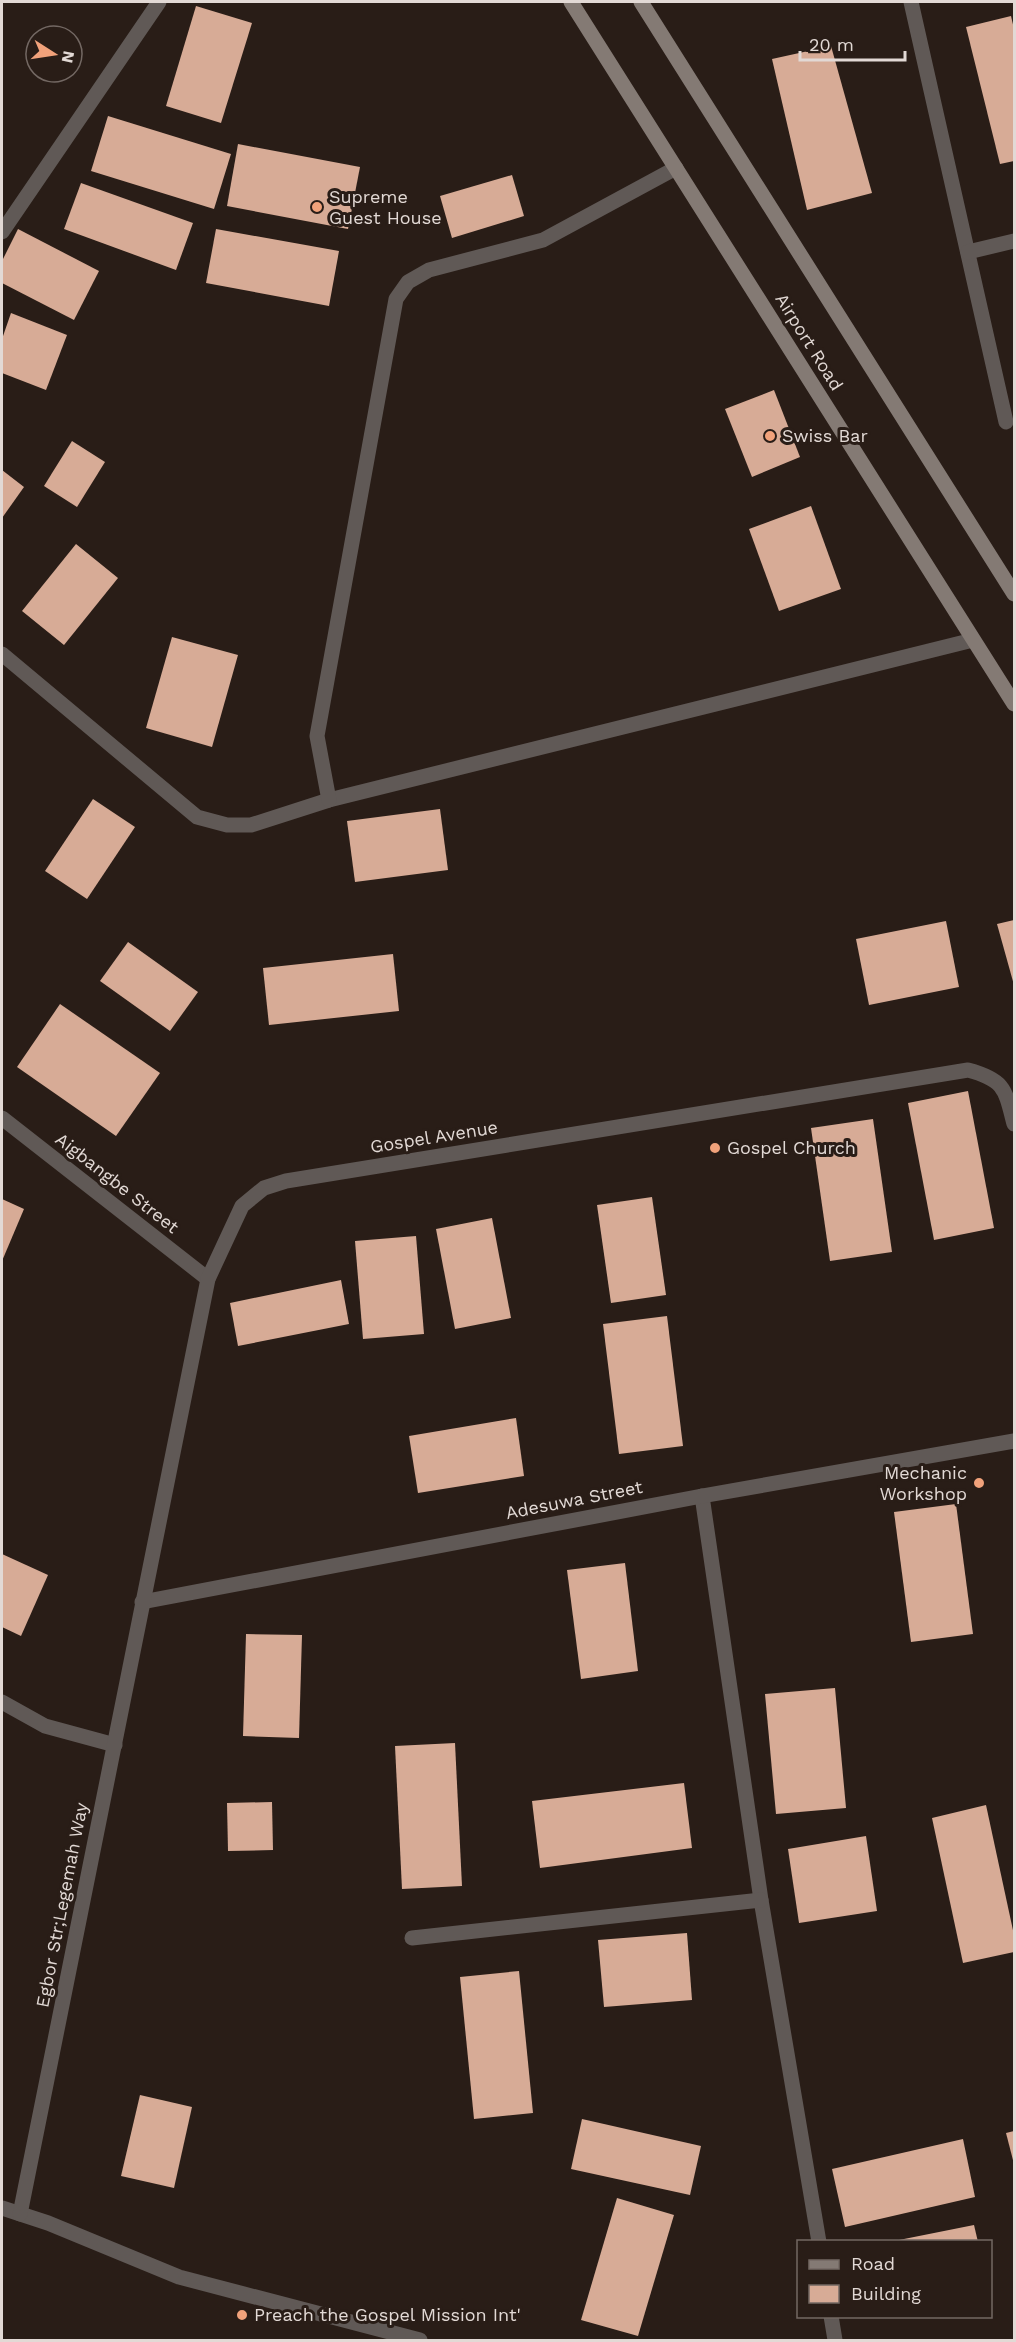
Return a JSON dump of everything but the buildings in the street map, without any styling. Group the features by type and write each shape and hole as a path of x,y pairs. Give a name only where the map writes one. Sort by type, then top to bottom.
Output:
{"main road":[{"name":"Airport Road","path":"571,2 1014,704"},
{"path":"641,2 1014,594"}],"street":[{"path":"2,232 159,2"},
{"path":"911,2 1006,422"},
{"path":"329,800 317,736 396,299 408,282 429,270 543,240 676,168"},
{"path":"968,252 1014,241"},
{"path":"2,654 197,817 227,825 251,825 329,800 973,640"},
{"name":"Gospel Avenue","path":"142,1602 208,1279 242,1206 264,1188 286,1181 968,1070 990,1076 1006,1091 1014,1124"},
{"name":"Aigbangbe Street","path":"2,1118 208,1279"},
{"name":"Adesuwa Street","path":"142,1602 702,1496 1014,1441"},
{"path":"702,1496 761,1900 819,2240"},
{"name":"Egbor Str;Legemah Way","path":"20,2214 142,1602"},
{"path":"2,1702 45,1726 115,1745"},
{"path":"412,1938 761,1900"},
{"path":"2,2208 48,2223 179,2277 420,2340"},
{"path":"831,2318 836,2340"}],"place":[{"name":"Supreme Guest House","path":"317,207"},
{"name":"Swiss Bar","path":"770,436"},
{"name":"Gospel Church","path":"715,1148"},
{"name":"Mechanic Workshop","path":"979,1483"},
{"name":"Preach the Gospel Mission Int'","path":"242,2315"}]}
